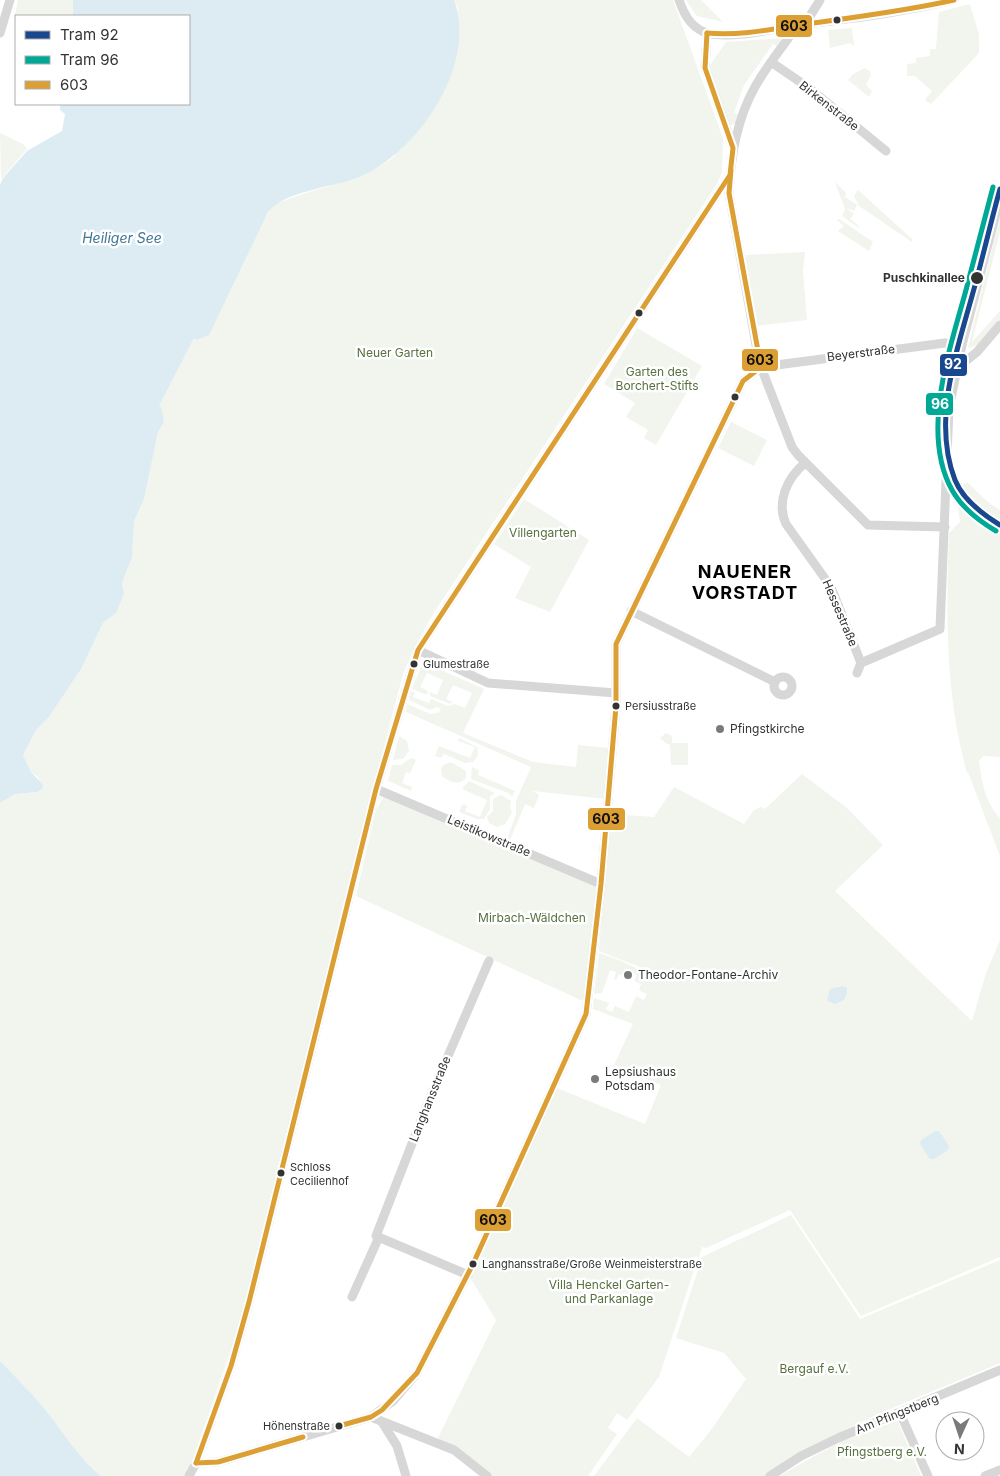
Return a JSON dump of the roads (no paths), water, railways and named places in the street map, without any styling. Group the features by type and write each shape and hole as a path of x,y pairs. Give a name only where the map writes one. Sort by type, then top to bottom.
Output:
{"street":[{"path":"0,33 10,0"},
{"path":"679,0 689,21 707,32 757,32 802,24 882,15 954,0"},
{"path":"820,0 770,62 746,104 733,148 729,193 761,367 792,447 805,463 868,525 944,527 949,408 956,368 1000,198"},
{"path":"707,32 705,68 733,148"},
{"name":"Birkenstraße","path":"770,62 809,88 886,151"},
{"path":"189,1476 196,1463 231,1366 376,788 418,650 730,175"},
{"path":"956,368 977,352 1000,325"},
{"name":"Beyerstraße","path":"761,367 945,343 962,345"},
{"path":"196,1463 218,1462 371,1417 393,1401 417,1373 468,1274 588,1009 601,884 616,693 616,644 743,381 761,367"},
{"name":"Hessestraße","path":"805,463 797,469 786,488 781,508 782,515 786,524 830,587 861,663 857,673"},
{"name":"Hessestraße","path":"861,663 940,629 944,527"},
{"path":"631,611 775,682"},
{"path":"418,650 488,683 616,693"},
{"name":"Leistikowstraße","path":"376,788 601,884"},
{"name":"Langhansstraße","path":"352,1297 379,1237 376,1236 426,1109 489,962"},
{"path":"379,1237 468,1274"},
{"name":"Am Pfingstberg","path":"770,1476 801,1456 838,1438 1000,1370"},
{"path":"900,1413 928,1476"},
{"path":"371,1417 454,1450 488,1476"},
{"path":"382,1422 397,1446 406,1476"},
{"path":"397,1446 410,1434"},
{"path":"985,1476 1000,1470"}],"water":[{"name":"Heiliger See","path":"73,0 454,0 459,25 458,51 450,78 438,104 402,148 381,165 359,177 298,194 276,205 268,212 209,335 196,340 194,338 159,406 161,407 164,422 158,432 144,499 134,521 132,558 122,584 124,594 116,613 103,623 81,669 49,717 36,730 23,755 31,772 43,785 42,789 37,792 15,794 0,803 0,185 3,178 27,151 62,131 65,114 60,110 60,105 190,105 190,15 73,15"},
{"path":"843,986 847,988 844,1000 835,1004 827,1001 830,989"},
{"path":"935,1131 939,1131 949,1146 948,1150 934,1159 930,1159 920,1144 921,1140"},
{"path":"0,1361 42,1405 86,1462 101,1476 0,1476"}],"tram line":[{"name":"96","path":"993,187 946,364 938,417 938,443 943,467 952,490 971,514 996,531"},
{"name":"92","path":"1000,189 959,341 946,411 948,457 958,487 974,506 1000,525"}],"place":[{"name":"Puschkinallee","path":"977,278"},
{"name":"Glumestraße","path":"414,664"},
{"name":"Persiusstraße","path":"616,706"},
{"name":"Pfingstkirche","path":"720,729"},
{"name":"Theodor-Fontane-Archiv","path":"628,975"},
{"name":"Lepsiushaus Potsdam","path":"595,1079"},
{"name":"Schloss Cecilienhof","path":"281,1173"},
{"name":"Langhansstraße/Große Weinmeisterstraße","path":"473,1264"},
{"name":"Höhenstraße","path":"339,1426"}],"district":[{"name":"NAUENER VORSTADT","path":"745,582"}],"park label":[{"name":"Neuer Garten","path":"395,353"},
{"name":"Garten des Borchert-Stifts","path":"657,379"},
{"name":"Villengarten","path":"543,533"},
{"name":"Mirbach-Wäldchen","path":"532,918"},
{"name":"Villa Henckel Garten- und Parkanlage","path":"609,1292"},
{"name":"Bergauf e.V.","path":"814,1369"},
{"name":"Pfingstberg e.V.","path":"882,1452"}]}
